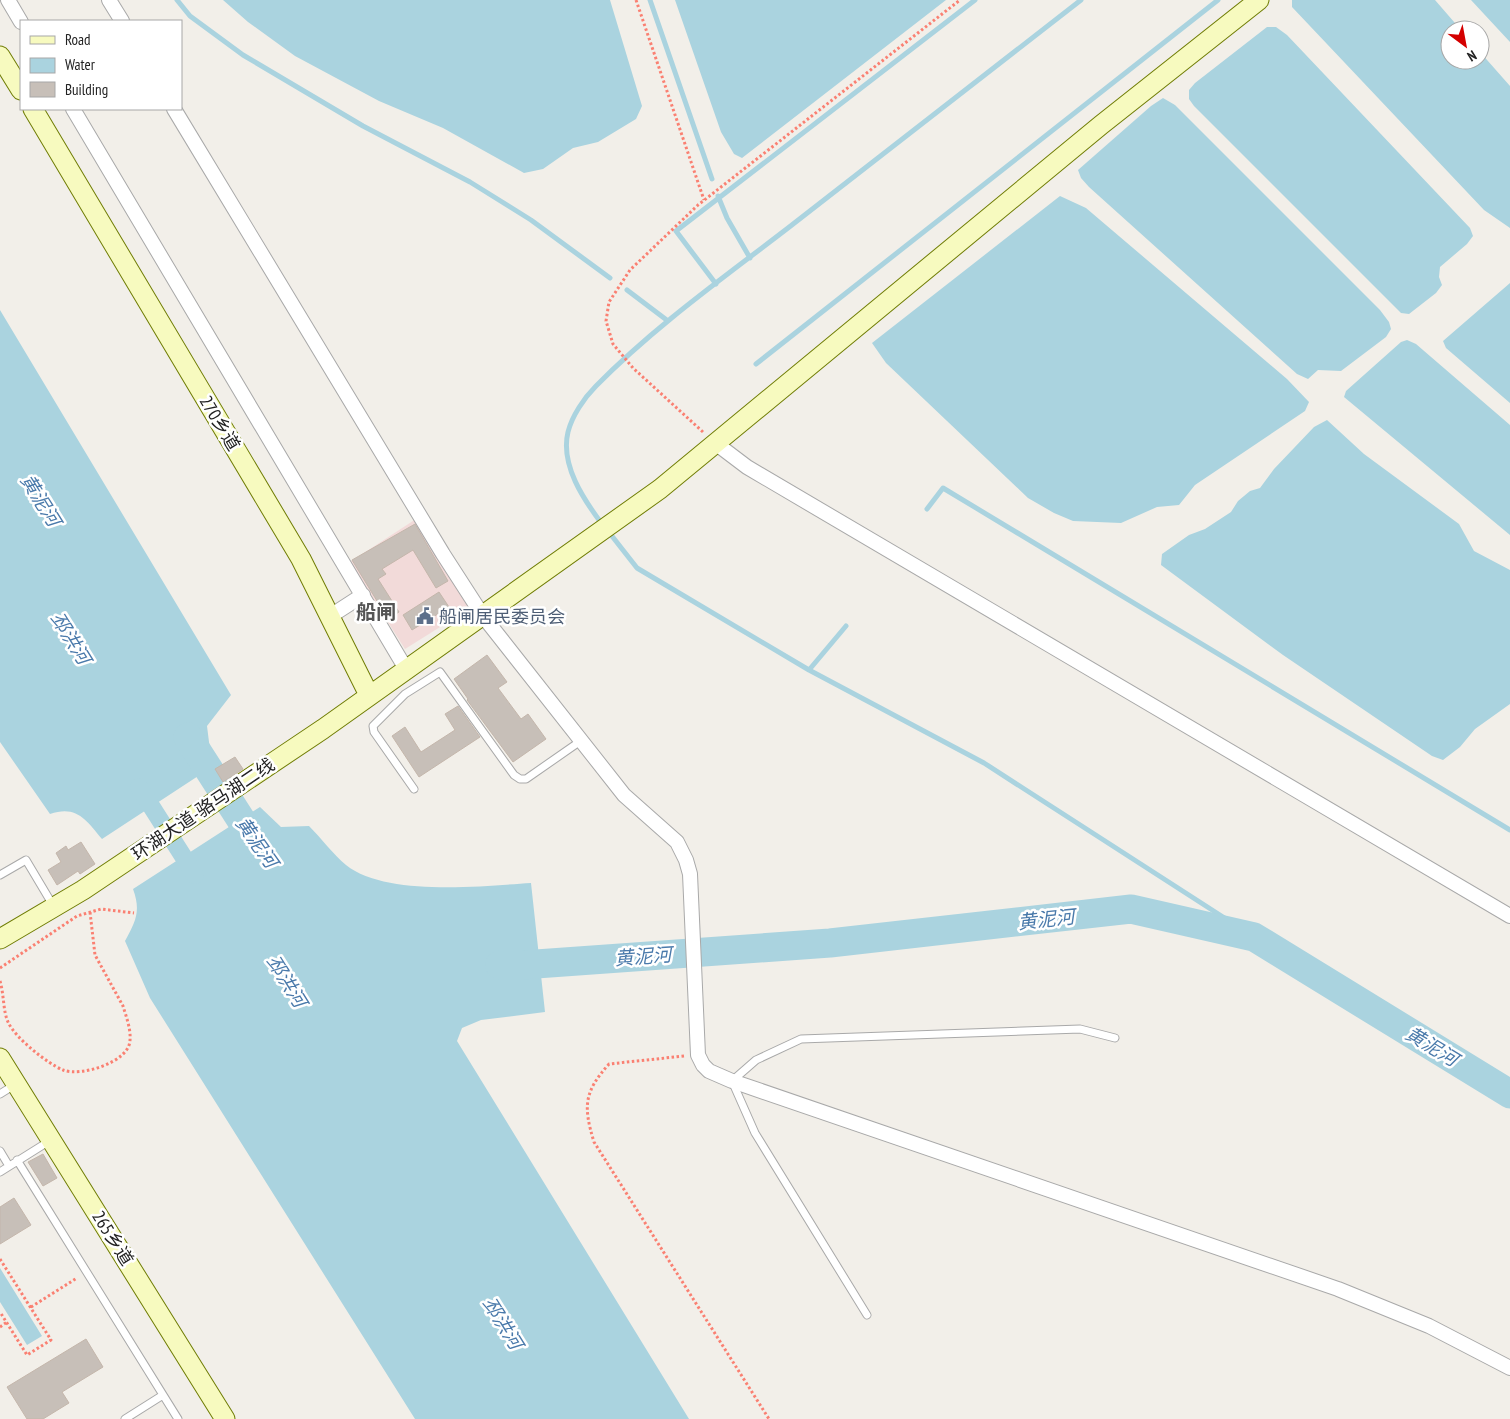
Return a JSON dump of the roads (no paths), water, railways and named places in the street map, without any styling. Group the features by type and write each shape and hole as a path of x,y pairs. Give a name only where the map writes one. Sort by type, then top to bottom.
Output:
{"street":[{"path":"8,0 20,20"},
{"path":"109,0 121,20"},
{"path":"368,695 484,616 660,489 714,442 1093,132 1259,0"},
{"path":"0,56 20,88"},
{"name":"270乡道","path":"34,110 296,551 368,695"},
{"path":"74,110 406,669"},
{"path":"175,110 438,546 484,616 624,795 676,842 686,860 690,874 698,1055 703,1065 710,1071 732,1081 1338,1289 1429,1326 1510,1368"},
{"path":"714,442 748,467 1510,916"},
{"path":"329,616 362,595"},
{"name":"环湖大道-骆马湖二线","path":"54,907 83,890 323,729 368,695"},
{"path":"0,940 54,907"},
{"name":"265乡道","path":"0,1058 225,1419"}],"lane":[{"path":"414,789 374,732 374,726 406,694 440,672 514,775 520,779 526,779 582,740"},
{"path":"0,876 26,860 54,907"},
{"path":"866,1315 755,1133 732,1081 756,1060 801,1039 1080,1029 1115,1038"},
{"path":"0,1094 16,1084"},
{"path":"0,1172 51,1139"},
{"path":"0,1152 9,1166"},
{"path":"18,1160 178,1419"},
{"path":"124,1419 163,1395"}],"water":[{"path":"223,0 610,0 642,106 636,119 598,142 573,148 543,169 524,173 443,128 379,101 295,56 248,22"},
{"path":"675,0 946,0 742,158 734,154 721,132"},
{"path":"1292,0 1435,0 1452,20 1440,20 1440,70 1490,70 1490,63 1510,86 1510,228 1484,210 1292,7"},
{"path":"1471,0 1510,0 1510,42 1490,20"},
{"path":"1267,27 1276,27 1287,35 1470,228 1473,236 1467,244 1440,267 1439,277 1442,285 1436,293 1409,314 1401,313 1189,99 1189,90 1195,83"},
{"path":"1163,98 1175,105 1380,310 1389,322 1391,329 1386,337 1341,371 1318,370 1308,379 1297,374 1089,187 1081,178 1078,170 1151,106"},
{"path":"1060,196 1086,208 1287,379 1309,402 1305,411 1195,485 1179,505 1157,507 1121,523 1073,521 1054,513 1028,498 886,363 872,343"},
{"path":"1510,283 1510,403 1446,348 1443,341"},
{"path":"0,310 231,695 207,726 210,750 218,763 102,839 86,820 74,813 67,811 50,814 0,742"},
{"path":"1407,340 1416,344 1510,425 1510,535 1344,397 1346,391 1401,342"},
{"path":"1327,420 1364,454 1459,524 1474,551 1510,570 1510,704 1475,729 1460,747 1443,760 1432,756 1283,655 1161,565 1162,554 1189,535 1205,529 1231,512 1238,501 1250,491 1260,488 1274,469 1314,427"},
{"path":"260,807 281,827 309,826 346,865 363,875 385,882 409,886 436,887 531,883 545,1012 481,1020 462,1028 457,1041 689,1419 415,1419 150,998 125,941 132,928 137,910 133,889"},
{"path":"0,1268 42,1336 27,1345 0,1302"}],"waterway":[{"path":"177,0 190,16 243,55 363,126 470,182 531,220 610,278"},
{"path":"650,0 712,179"},
{"path":"716,284 676,231 975,0"},
{"path":"602,524 575,481 567,457 566,444 572,420 592,391 641,343 689,304 1081,0"},
{"path":"756,364 1218,0"},
{"path":"718,196 727,218 750,258"},
{"path":"627,290 668,321"},
{"path":"927,509 943,488 1510,830"},
{"path":"608,531 637,568 809,670 984,763 1254,937"},
{"path":"809,670 846,626"},
{"name":"黄泥河","path":"188,737 261,851"},
{"name":"邳洪河","path":"139,787 195,875"},
{"name":"黄泥河","path":"500,965 830,943 1131,909 1254,937 1510,1094"}],"place":[{"name":"船闸居民委员会","path":"425,616"}],"district":[{"name":"船闸","path":"376,612"}]}
